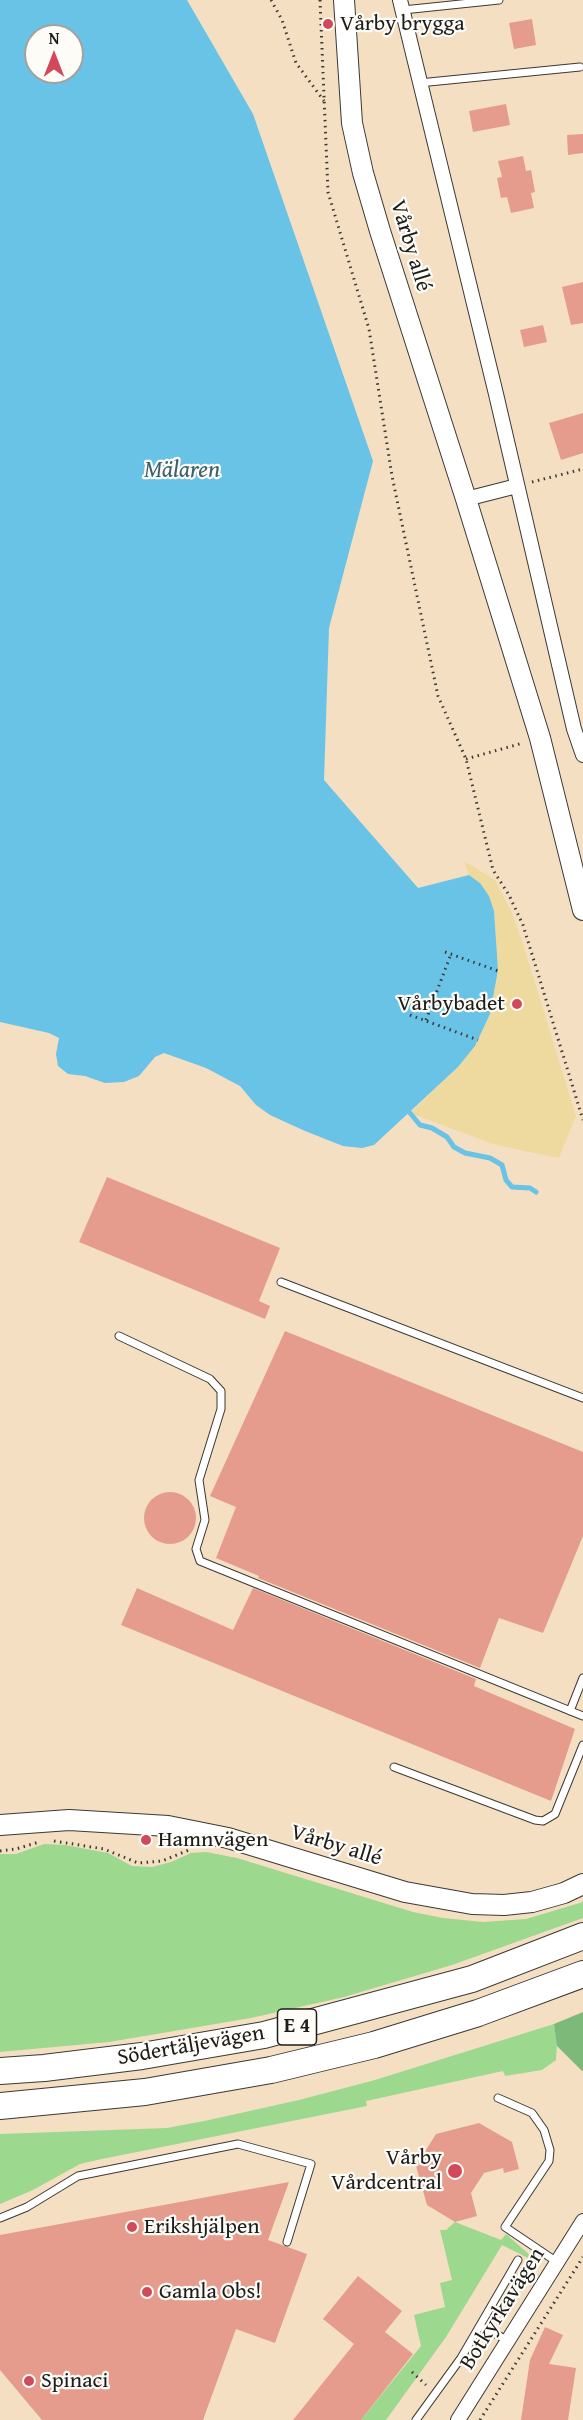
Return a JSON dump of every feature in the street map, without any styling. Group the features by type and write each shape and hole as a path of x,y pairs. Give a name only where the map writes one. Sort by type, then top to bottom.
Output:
{"highway":[{"name":"Södertäljevägen","path":"0,2071 142,2056 264,2035 472,1978 583,1936"},
{"name":"Södertäljevägen","path":"0,2106 146,2092 271,2070 374,2045 437,2026 583,1974"}],"street":[{"name":"Vårby allé","path":"344,0 352,123 363,173 540,738 583,910"},
{"name":"Vårby allé","path":"401,5 574,729 583,755"},
{"path":"466,499 517,486"},
{"name":"Vårby allé","path":"0,1825 69,1820 168,1826 228,1838 405,1892 472,1904 504,1905 532,1902 564,1893 583,1884"},
{"name":"Botkyrkavägen","path":"458,2420 583,2221"}],"lane":[{"path":"401,5 499,0"},
{"path":"419,83 580,67"},
{"path":"281,1282 583,1398"},
{"path":"119,1335 210,1378 221,1391 221,1409 199,1480 205,1520 196,1549 200,1561 583,1716"},
{"path":"570,1711 583,1678"},
{"path":"394,1767 535,1821 543,1821 555,1814 583,1745"},
{"path":"498,2098 532,2113 544,2130 550,2150 549,2161 505,2227 557,2262"},
{"path":"0,2218 27,2206 78,2176 238,2144 311,2164 287,2242"},
{"path":"416,2420 446,2380 518,2260"},
{"path":"480,2326 509,2341"}],"path":[{"path":"271,0 282,20 296,63 324,101"},
{"path":"320,0 328,192 369,329 392,476 438,696 466,759 493,870 510,895 523,925 583,1120"},
{"path":"517,486 583,469"},
{"path":"466,759 540,738"},
{"path":"445,952 498,971"},
{"path":"426,1020 451,954"},
{"path":"410,1015 478,1040"},
{"path":"480,2420 583,2257"}],"green space":[{"path":"44,1844 65,1845 108,1853 132,1866 152,1867 191,1853 206,1852 237,1858 413,1912 443,1918 483,1922 526,1919 583,1902 583,1918 452,1965 344,1997 251,2018 109,2042 0,2052 0,1854 16,1854"},
{"path":"583,2012 582,2071 557,2046 554,2024"},
{"path":"554,2024 557,2043 556,2060 542,2070 505,2076 503,2071 366,2101 367,2106 80,2164 33,2190 0,2204 0,2134 167,2128 209,2120 375,2080"},
{"path":"455,2222 501,2240 506,2234 540,2264 502,2245 446,2337 386,2420 361,2420 421,2346 414,2315 445,2307 440,2283 452,2280 440,2230 446,2230"}],"sand":[{"name":"Vårbybadet","path":"464,861 495,880 512,913 524,947 576,1116 559,1158 496,1145 410,1113 458,1067 475,1046 490,1014 498,970 494,911 480,883 469,875"}],"water":[{"name":"Mälaren","path":"0,0 187,0 253,114 373,461 329,628 324,780 418,888 469,875 480,883 489,896 494,911 498,970 490,1014 475,1046 458,1067 374,1145 362,1148 343,1146 270,1115 256,1105 240,1086 206,1068 164,1053 155,1057 139,1076 124,1082 105,1083 85,1076 68,1074 58,1066 56,1054 59,1038 49,1033 0,1022"}],"building":[{"path":"532,19 536,45 514,49 509,23"},
{"path":"506,104 510,125 473,132 469,111"},
{"path":"583,134 583,153 568,155 567,135"},
{"path":"523,156 526,171 531,170 535,192 531,193 534,208 511,213 507,197 501,198 497,178 502,177 498,161"},
{"path":"583,282 583,323 571,325 562,287"},
{"path":"543,325 547,342 524,347 520,330"},
{"path":"583,413 583,453 561,460 549,423"},
{"path":"107,1177 280,1248 259,1301 270,1306 265,1319 79,1242"},
{"path":"285,1331 583,1452 583,1536 543,1633 499,1618 480,1668 258,1578 259,1576 216,1558 236,1507 210,1496"},
{"path":"165,1492 175,1492 185,1496 192,1503 196,1518 192,1533 185,1540 175,1544 165,1544 155,1540 148,1533 144,1523 144,1513 148,1503 155,1496"},
{"path":"137,1588 233,1630 253,1588 476,1679 474,1686 575,1729 551,1801 121,1625"},
{"name":"Vårby Vårdcentral","path":"479,2123 512,2142 519,2169 504,2173 503,2168 484,2173 471,2193 477,2216 455,2222 427,2205 416,2166 436,2134"},
{"name":"Gamla Obs!","path":"289,2182 268,2240 307,2254 275,2343 236,2329 203,2420 42,2420 0,2370 0,2235"},
{"path":"358,2276 402,2311 385,2332 413,2354 361,2420 293,2420 354,2344 323,2319"},
{"path":"545,2327 563,2335 549,2364 576,2368 568,2420 521,2420 530,2360"}],"waterway":[{"path":"410,1113 420,1125 432,1128 447,1137 454,1147 465,1153 490,1158 502,1165 506,1180 512,1187 530,1188 536,1192"}],"place":[{"name":"Vårby brygga","path":"328,24"},
{"name":"Vårbybadet","path":"517,1004"},
{"name":"Hamnvägen","path":"146,1840"},
{"name":"Vårby Vårdcentral","path":"455,2171"},
{"name":"Erikshjälpen","path":"132,2227"},
{"name":"Gamla Obs!","path":"147,2292"},
{"name":"Spinaci","path":"29,2381"}]}
